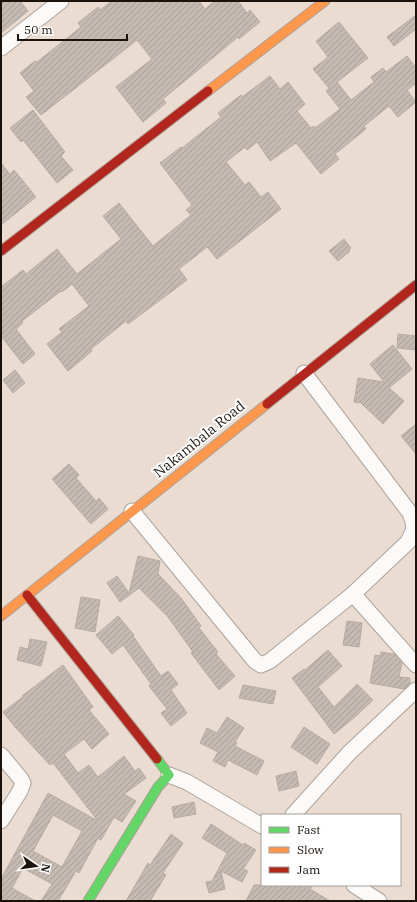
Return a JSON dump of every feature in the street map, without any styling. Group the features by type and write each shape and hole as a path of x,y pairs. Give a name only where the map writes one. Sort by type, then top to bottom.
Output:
{"street":[{"path":"1,48 61,1"},
{"path":"1,251 325,1"},
{"name":"Nakambala Road","path":"1,616 304,373 414,290"},
{"path":"132,511 255,661 261,665 270,661 353,594 408,542 414,529 410,513 304,373"},
{"path":"353,594 416,665"},
{"path":"27,595 169,775 187,782 261,825"},
{"path":"294,814 349,753 416,690"},
{"path":"1,755 23,783 20,791 1,821"},
{"path":"88,901 158,787 169,775"},
{"path":"356,886 379,901"}],"building":[{"path":"1,1 20,1 28,11 1,33"},
{"path":"112,1 199,1 205,9 215,1 238,1 247,13 250,10 260,22 239,39 238,37 163,99 166,103 143,122 116,87 152,59 137,40 41,115 26,97 34,91 20,73 35,61 37,62 81,27 78,23 98,7 100,10"},
{"path":"416,15 416,29 394,46 387,37"},
{"path":"339,22 368,58 337,82 351,100 374,82 371,77 383,68 386,72 407,56 416,68 416,83 407,90 416,102 398,117 389,106 364,126 366,129 335,154 339,159 321,174 296,143 270,161 257,142 247,150 245,147 226,162 245,185 249,182 261,197 268,192 281,209 217,259 207,247 179,269 187,280 128,324 126,321 91,349 92,351 68,371 47,344 62,332 59,329 89,306 72,284 22,321 23,323 16,329 35,354 23,364 1,336 1,287 23,270 26,274 57,249 77,274 121,239 103,216 119,203 153,246 191,215 186,210 192,205 160,163 181,147 182,148 221,117 218,113 241,95 242,97 270,76 280,89 288,82 305,104 297,111 311,128 314,126 315,128 340,109 326,91 329,88 313,69 328,57 316,41"},
{"path":"33,110 65,152 61,156 73,170 57,183 23,140 21,142 10,128"},
{"path":"1,163 10,174 14,170 36,197 1,225"},
{"path":"344,239 351,248 349,250 350,251 338,261 329,251"},
{"path":"398,334 416,336 416,350 397,348"},
{"path":"393,345 412,369 389,388 404,401 383,424 361,403 354,402 358,378 384,382 370,364"},
{"path":"15,370 25,383 13,393 3,380"},
{"path":"416,424 416,454 401,436"},
{"path":"69,464 79,475 76,478 96,501 99,498 108,509 91,524 52,479"},
{"path":"138,556 160,561 158,574 181,598 201,626 199,628 218,652 216,654 235,676 219,690 191,653 193,652 168,617 139,588 120,602 107,583 117,576 129,593"},
{"path":"81,597 100,600 95,632 75,628"},
{"path":"118,616 134,635 133,636 161,676 168,671 178,684 171,690 187,713 171,726 161,713 167,709 149,686 151,684 123,645 112,654 96,635"},
{"path":"347,621 362,623 359,647 343,645"},
{"path":"30,639 47,642 41,666 17,660 20,647 28,649"},
{"path":"328,650 342,666 318,687 334,707 357,684 373,700 334,734 292,678 304,669 305,670"},
{"path":"381,652 394,654 402,663 399,677 410,678 410,683 404,689 370,683 375,655 380,656"},
{"path":"63,665 93,707 89,710 109,734 92,749 84,739 64,754 78,773 89,765 98,777 124,756 135,771 139,768 146,778 124,794 136,801 122,822 114,817 101,840 98,838 79,873 76,871 58,901 41,901 52,884 23,868 12,888 35,901 1,901 1,879 48,793 98,821 53,763 50,765 3,712 24,696 22,696","holes":["53,815 82,831 62,867 33,851"]},
{"path":"243,685 276,691 273,704 239,698"},
{"path":"227,717 244,728 235,742 237,743 235,746 264,761 257,775 228,760 225,767 213,761 218,752 200,743 207,728 217,733"},
{"path":"304,727 330,744 317,764 291,747"},
{"path":"296,771 299,786 279,791 276,776"},
{"path":"194,802 196,814 174,818 172,807"},
{"path":"211,824 243,845 244,843 256,850 243,869 248,871 242,882 221,871 225,889 209,893 206,882 212,881 227,853 202,838"},
{"path":"171,834 183,843 163,873 166,875 150,901 126,901 148,863 150,865"},
{"path":"254,885 261,885 312,886 310,889 330,901 246,901"}],"traffic: fast":[{"path":"88,901 158,787 169,775 157,759"}],"traffic: slow":[{"path":"208,91 325,1"},
{"path":"1,616 267,404"}],"traffic: jam":[{"path":"1,251 208,91"},
{"path":"267,404 416,285"},
{"path":"27,595 157,759"}]}
